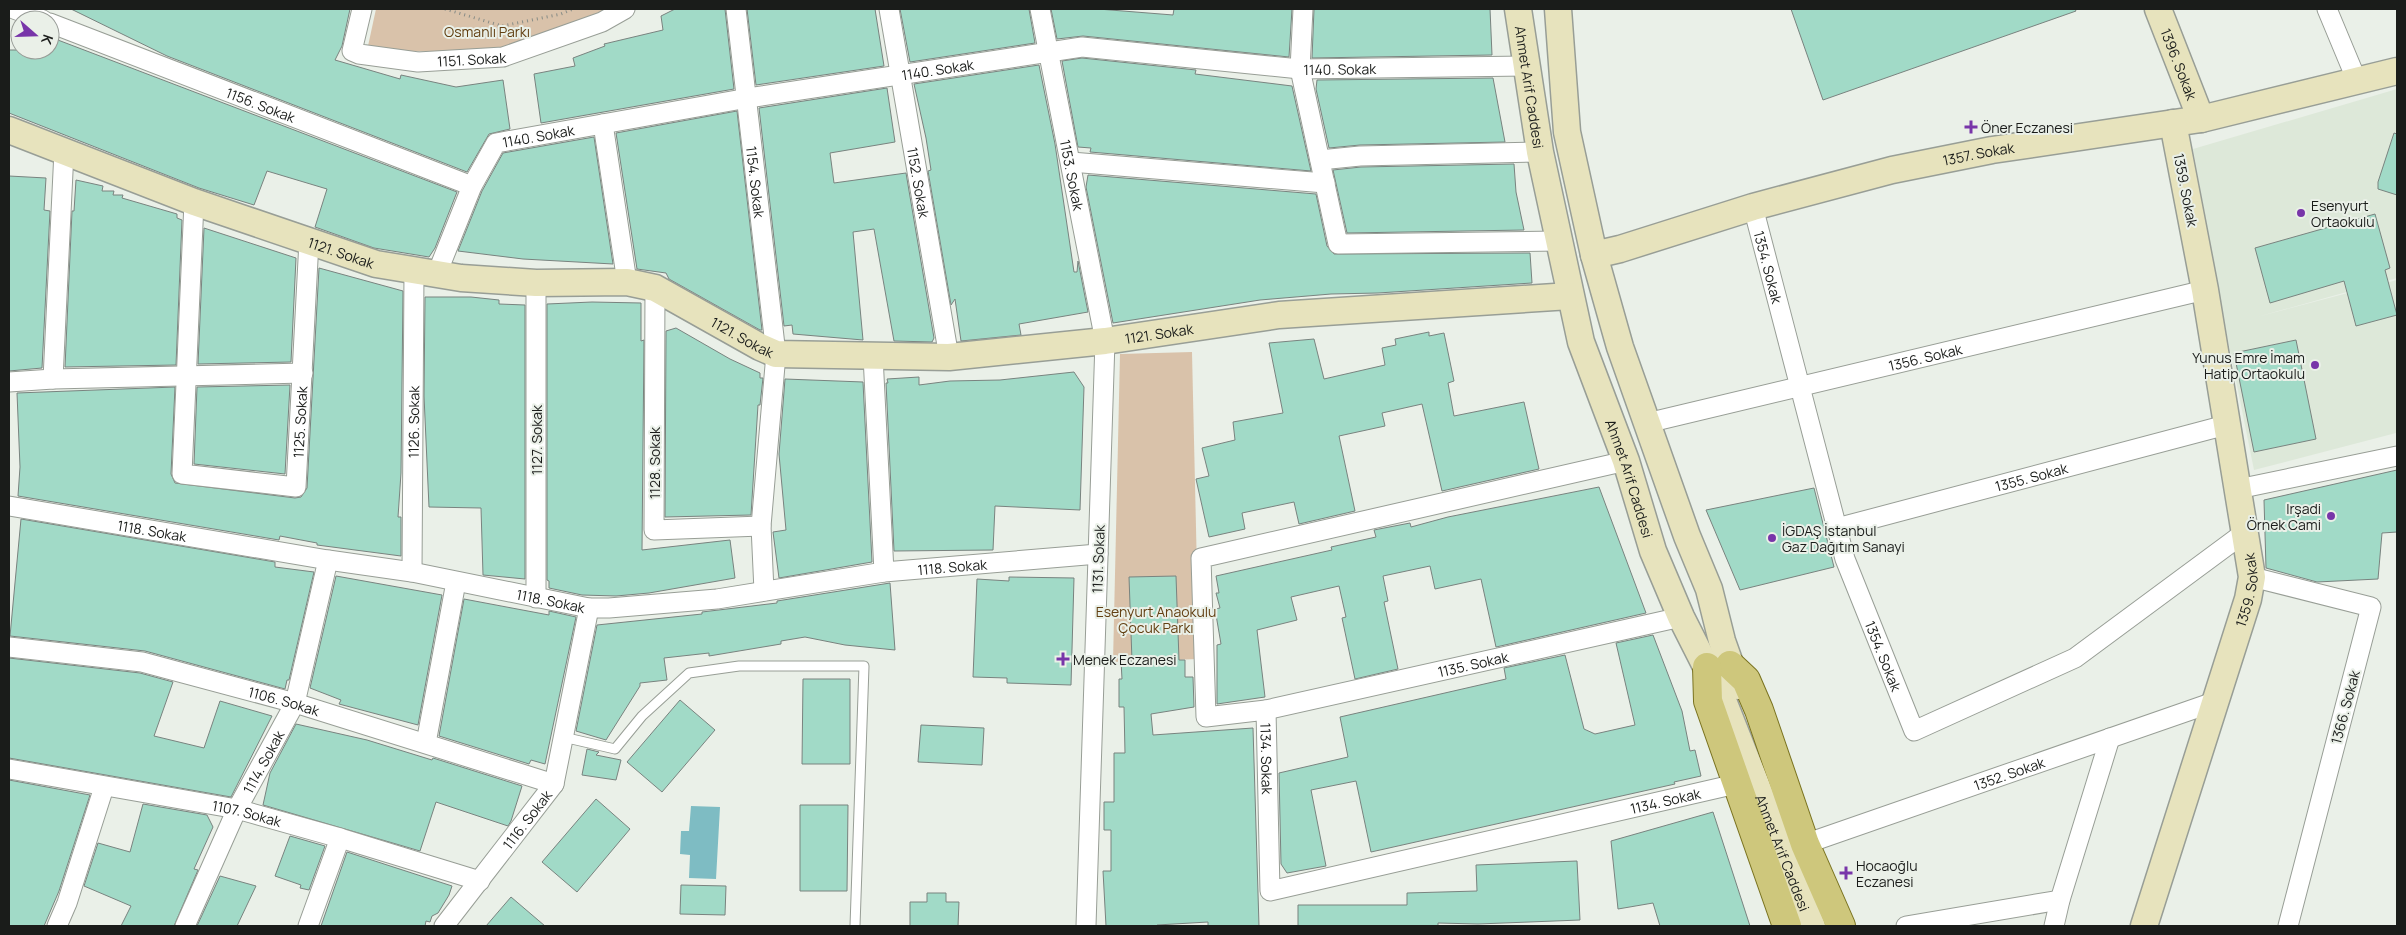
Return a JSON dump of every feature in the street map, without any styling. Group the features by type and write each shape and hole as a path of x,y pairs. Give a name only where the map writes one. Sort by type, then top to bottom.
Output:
{"main road":[{"path":"1788,926 1708,701 1719,666 1746,680 1756,702 1805,844 1841,926"}],"street":[{"name":"1151. Sokak","path":"362,9 352,51 359,54 418,62 503,57 602,22 626,9"},
{"name":"1154. Sokak","path":"736,9 748,98 776,354 761,526 764,591"},
{"name":"1152. Sokak","path":"889,9 949,357"},
{"name":"1153. Sokak","path":"1040,9 1105,341"},
{"path":"1303,9 1300,69 1338,244 1558,241"},
{"name":"Ahmet Arif Caddesi","path":"1518,9 1540,152 1581,342 1626,461 1653,551 1681,617 1719,666 1828,926"},
{"name":"Ahmet Arif Caddesi","path":"1558,9 1567,132 1594,255 1620,347 1646,423 1687,536 1709,588 1722,698 1812,926"},
{"name":"1396. Sokak","path":"2158,9 2201,119"},
{"path":"2327,9 2357,81"},
{"name":"1156. Sokak","path":"60,27 472,186"},
{"name":"1140. Sokak","path":"425,274 496,143 748,98 1082,47 1300,69 1528,66"},
{"name":"1357. Sokak","path":"1594,255 1620,249 1753,206 1892,170 1992,150 2201,119 2397,70"},
{"path":"603,124 627,282"},
{"name":"1359. Sokak","path":"2144,926 2248,598 2252,577 2205,290 2173,124"},
{"name":"1121. Sokak","path":"9,130 194,202 376,264 425,274 536,283 627,282 655,288 760,347 776,354 949,357 1105,341 1279,315 1570,296"},
{"path":"53,379 64,150"},
{"path":"1320,160 1360,156 1540,152"},
{"path":"1071,162 1325,183"},
{"path":"186,377 194,202"},
{"name":"1354. Sokak","path":"1753,206 1845,559 1914,731 2075,658 2244,533"},
{"name":"1125. Sokak","path":"186,377 182,474 296,487 309,241"},
{"name":"1126. Sokak","path":"412,572 425,274"},
{"name":"1127. Sokak","path":"536,283 536,598"},
{"name":"1128. Sokak","path":"655,288 654,530 761,526"},
{"name":"1356. Sokak","path":"1646,423 2205,290"},
{"name":"1131. Sokak","path":"1086,926 1105,341"},
{"path":"873,356 884,572"},
{"path":"9,382 53,379 303,373"},
{"name":"1355. Sokak","path":"1837,528 2226,425"},
{"path":"2238,489 2397,456"},
{"name":"1134. Sokak","path":"1626,461 1201,558 1206,717 1266,710 1270,891 1736,784"},
{"name":"1118. Sokak","path":"9,506 328,560 412,572 589,608 717,599 884,572 1098,554"},
{"path":"1653,551 1663,562 1669,563 1680,559 1688,552 1687,536"},
{"name":"1114. Sokak","path":"185,926 237,810 295,703 328,560"},
{"name":"1366. Sokak","path":"2252,577 2371,607 2288,926"},
{"path":"426,743 456,582"},
{"name":"1116. Sokak","path":"444,926 554,784 589,608"},
{"name":"1135. Sokak","path":"1266,710 1681,617"},
{"name":"1106. Sokak","path":"9,647 142,662 295,703 554,784"},
{"name":"1352. Sokak","path":"1805,844 2214,702"},
{"path":"2054,926 2060,900 2110,738"},
{"name":"1107. Sokak","path":"9,768 237,810 340,838 480,881"},
{"path":"57,926 67,903 104,787"},
{"path":"308,926 340,838"},
{"path":"1906,926 2060,900"}],"lane":[{"path":"563,737 615,749 642,716 689,673 739,666 864,666 855,926"}],"path":[{"path":"445,9 502,26 561,14 573,9"}],"shaded area":[{"path":"2397,89 2397,278 2257,317 2397,280 2396,433 2254,470 2225,326 2193,149"}],"green space":[{"name":"Osmanlı Parkı","path":"376,9 606,9 578,25 497,53 406,51 368,46"},
{"name":"Esenyurt Anaokulu Çocuk Parkı","path":"1192,352 1199,659 1113,662 1120,354"}],"water":[{"path":"691,806 720,807 716,879 689,878 690,855 680,854 681,831 689,831"}],"building":[{"path":"71,9 350,9 342,46 335,60 400,79 401,75 456,87 503,80 510,129 489,134 467,172 167,56"},
{"path":"675,9 725,9 734,89 541,123 534,74 575,66 573,58 605,46 604,44 663,30 661,16"},
{"path":"747,9 875,9 884,66 756,85"},
{"path":"900,9 1029,9 1035,43 910,62"},
{"path":"1051,9 1098,9 1173,15 1174,9 1292,9 1289,57 1083,36 1057,39"},
{"path":"1314,9 1490,9 1492,55 1312,58"},
{"path":"1791,9 2075,9 2076,11 1823,100"},
{"path":"60,41 457,192 435,248 429,257 374,248 315,227 327,189 267,171 254,205 199,188 9,113 9,50 10,60 60,60"},
{"path":"1082,58 1196,70 1195,74 1292,86 1311,171 1090,152 1091,148 1078,147 1062,61"},
{"path":"1039,65 1055,144 1074,272 1077,272 1078,261 1088,312 1019,324 1021,335 961,341 955,299 951,305 928,171 931,170 926,138 914,84"},
{"path":"1493,78 1505,142 1360,145 1329,148 1316,89 1317,80"},
{"path":"887,88 895,142 830,153 834,183 906,173 934,338 932,342 894,341 874,229 853,232 863,340 793,334 792,325 784,326 759,108"},
{"path":"737,111 762,330 669,279 666,273 637,269 616,133"},
{"path":"2394,133 2397,134 2397,195 2378,189 2378,182"},
{"path":"594,137 613,264 523,259 458,251 482,191 503,153"},
{"path":"1514,164 1516,192 1524,230 1347,233 1333,170 1361,167"},
{"path":"1088,175 1316,194 1327,246 1334,254 1530,253 1532,283 1378,293 1331,294 1260,300 1113,323 1086,187"},
{"path":"9,176 46,178 44,210 50,211 42,368 9,371"},
{"path":"76,180 103,186 102,191 114,191 113,195 123,195 122,198 177,214 177,218 182,220 176,365 65,367 72,211 74,211"},
{"path":"2375,214 2390,268 2385,270 2397,315 2356,326 2344,281 2270,303 2255,248"},
{"path":"204,228 296,258 291,362 198,364"},
{"path":"319,268 403,291 401,473 398,517 401,517 401,556 317,545 317,543 280,536 279,540 18,496 20,467 17,393 175,387 171,474 175,483 295,498 301,497 307,488"},
{"path":"425,297 471,297 499,300 499,304 525,305 525,579 483,575 481,508 429,507 424,396"},
{"path":"592,302 641,303 641,341 644,340 642,550 730,540 735,578 649,593 616,596 582,595 549,588 549,581 547,580 547,304"},
{"path":"676,328 730,359 760,373 760,378 763,378 760,405 758,405 751,515 665,517 666,331"},
{"path":"1429,332 1429,336 1444,333 1454,381 1448,383 1454,416 1524,402 1539,469 1442,491 1422,404 1382,413 1385,426 1339,436 1355,511 1299,524 1294,502 1242,513 1245,529 1209,537 1196,479 1209,476 1202,448 1235,440 1233,422 1283,413 1269,343 1314,339 1324,379 1385,365 1382,348 1396,345 1395,339"},
{"path":"2296,340 2316,439 2254,452 2234,353"},
{"path":"1074,372 1084,387 1080,510 995,506 993,550 894,551 887,379 919,377 919,385 950,381 1000,380"},
{"path":"785,379 863,382 872,562 779,578 773,532 786,530 779,454"},
{"path":"290,385 285,474 194,464 197,387"},
{"name":"Irşadi Örnek Cami","path":"2397,470 2397,532 2382,533 2378,579 2317,582 2266,568 2264,500"},
{"path":"1599,487 1646,613 1496,647 1481,579 1435,589 1430,566 1383,576 1388,601 1384,602 1398,669 1355,679 1342,618 1346,617 1339,586 1291,597 1297,620 1257,630 1265,697 1217,704 1217,645 1221,644 1215,609 1220,608 1216,593 1219,593 1216,576 1332,550 1331,547 1376,537 1374,530 1410,523 1411,527 1448,517"},
{"name":"İGDAŞ İstanbul Gaz Dağıtım Sanayi","path":"1814,488 1834,567 1740,590 1706,510"},
{"path":"21,519 275,562 275,567 314,572 289,680 287,680 285,689 145,651 10,636"},
{"path":"336,576 442,595 418,725 339,704 341,700 310,688"},
{"path":"1176,576 1179,660 1185,660 1185,677 1193,677 1194,707 1151,714 1153,735 1253,728 1259,926 1208,926 1208,922 1157,926 1106,926 1103,871 1111,871 1111,830 1104,830 1104,802 1114,802 1114,753 1125,753 1124,707 1119,707 1119,679 1122,679 1121,661 1132,661 1129,577"},
{"path":"1009,577 1074,578 1071,685 1007,683 1007,678 973,677 977,579 1009,581"},
{"path":"890,583 895,650 845,645 805,637 781,641 781,644 709,656 709,653 664,658 667,680 640,683 640,686 606,740 576,731 597,625 702,614 702,612 777,603 777,601"},
{"path":"464,599 549,615 549,611 576,617 545,764 531,760 529,764 439,736"},
{"path":"1653,635 1682,711 1690,751 1695,750 1701,776 1674,782 1675,784 1371,852 1356,781 1311,790 1326,866 1287,873 1281,864 1279,773 1348,757 1340,717 1506,679 1504,668 1565,655 1584,729 1595,734 1635,725 1616,643"},
{"path":"9,658 140,673 173,682 154,736 204,748 220,701 272,716 231,797 9,758"},
{"path":"803,679 850,679 850,764 802,764"},
{"path":"680,700 715,730 662,792 627,762"},
{"path":"296,724 367,740 432,760 433,758 522,786 511,821 508,826 436,802 420,851 263,805 270,773"},
{"path":"921,725 984,728 982,765 918,762"},
{"path":"587,749 599,752 596,755 621,760 616,780 582,775"},
{"path":"9,780 90,795 59,891 44,926 9,926"},
{"path":"596,799 630,829 577,892 542,862"},
{"path":"143,804 207,815 213,827 194,869 198,870 174,926 121,926 131,906 84,886 98,843 130,852"},
{"path":"800,805 848,805 847,891 800,891"},
{"path":"1713,812 1750,926 1660,926 1653,903 1618,909 1611,841"},
{"path":"290,836 325,846 309,890 300,888 301,885 275,876"},
{"path":"347,852 452,886 449,895 438,913 432,916 430,922 426,921 425,926 321,926"},
{"path":"1577,861 1580,920 1478,924 1438,923 1438,926 1298,926 1298,905 1407,905 1407,893 1477,891 1476,865"},
{"path":"220,876 256,886 237,926 197,926"},
{"path":"681,885 726,886 725,915 680,914"},
{"path":"927,893 946,893 946,902 959,902 958,926 910,926 910,902 927,902"},
{"path":"511,897 545,926 486,926"}],"place":[{"name":"Öner Eczanesi","path":"1971,127"},
{"name":"Esenyurt Ortaokulu","path":"2301,213"},
{"name":"Yunus Emre İmam Hatip Ortaokulu","path":"2315,365"},
{"name":"Irşadi Örnek Cami","path":"2331,516"},
{"name":"İGDAŞ İstanbul Gaz Dağıtım Sanayi","path":"1772,538"},
{"name":"Menek Eczanesi","path":"1063,659"},
{"name":"Hocaoğlu Eczanesi","path":"1846,873"}]}
